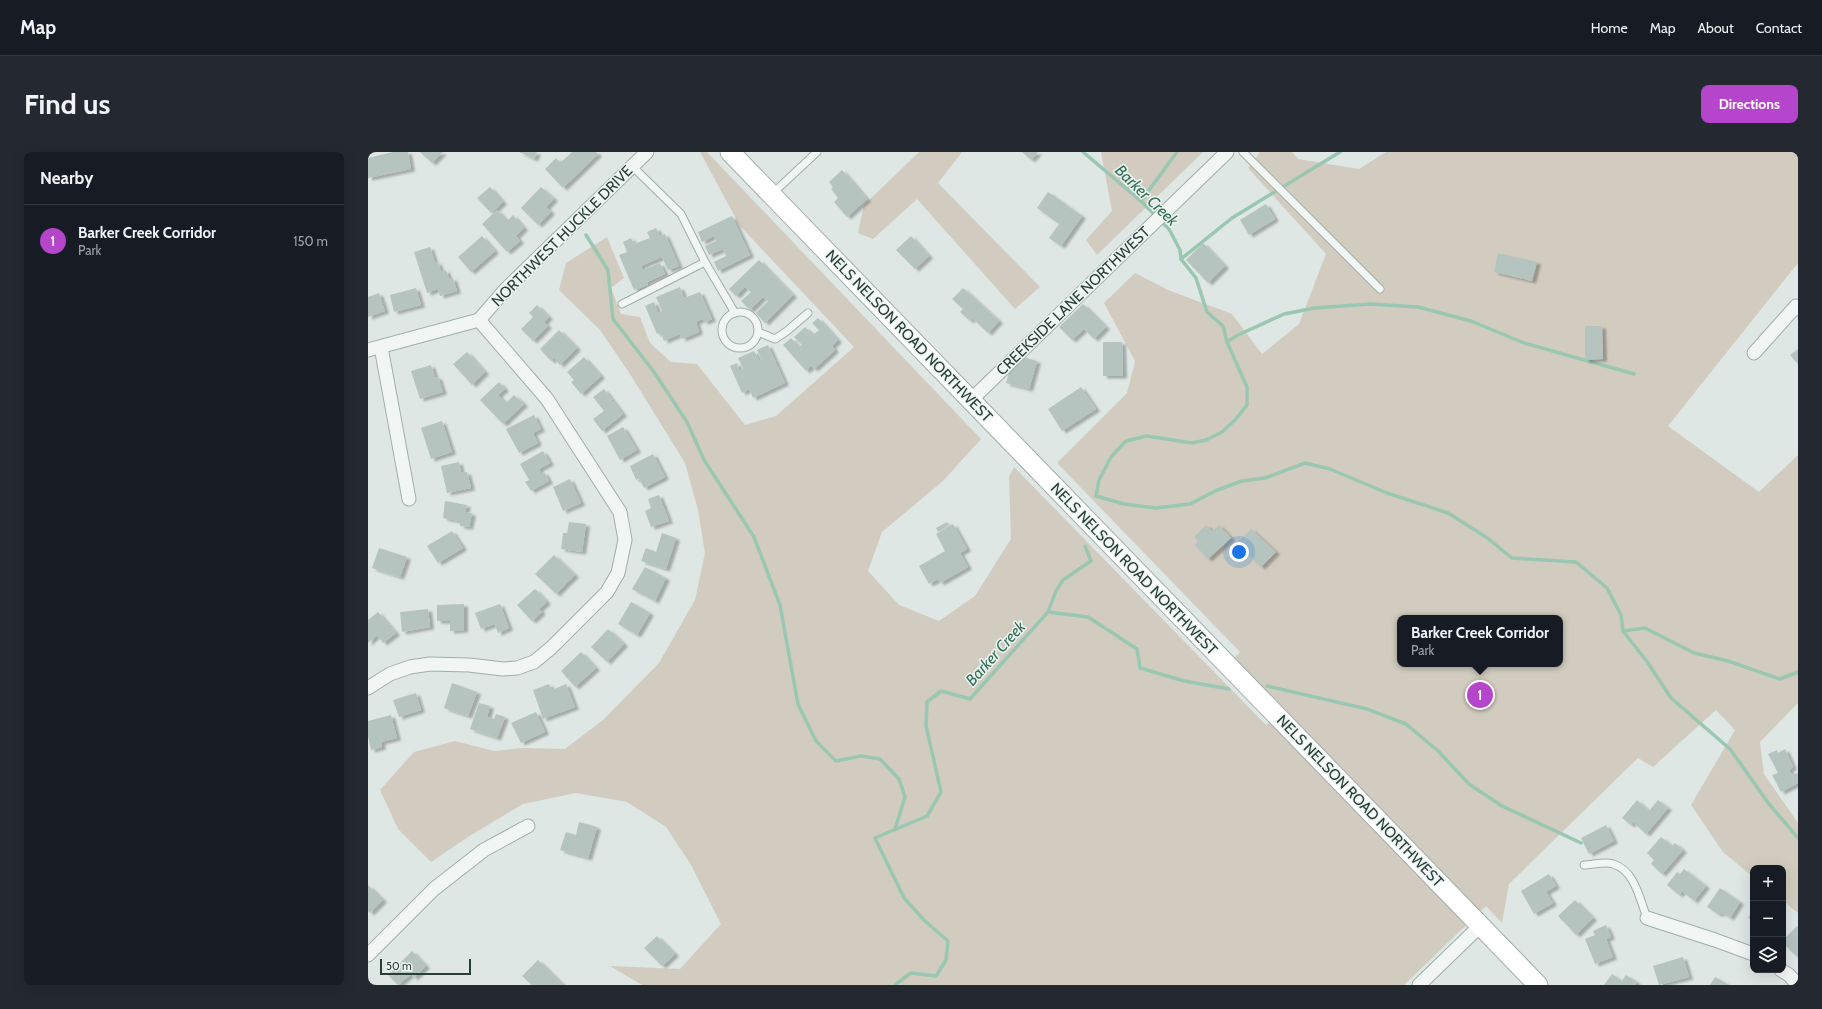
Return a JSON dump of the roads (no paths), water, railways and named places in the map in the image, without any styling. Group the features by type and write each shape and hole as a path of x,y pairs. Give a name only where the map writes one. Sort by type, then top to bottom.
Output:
{"street":[{"name":"NORTHWEST HUCKLE DRIVE","path":"368,350 479,320 506,289 647,152"},
{"name":"NELS NELSON ROAD NORTHWEST","path":"730,152 1538,985"},
{"name":"CREEKSIDE LANE NORTHWEST","path":"970,400 1227,152"},
{"path":"1754,353 1796,306 1798,309"},
{"name":"NORTHWEST HUCKLE DRIVE","path":"368,688 390,674 410,666 430,664 469,665 503,669 517,668 534,662 608,592 618,573 625,540 620,512 548,399 479,320"},
{"path":"381,347 409,499"},
{"path":"368,955 434,889 484,850 528,826"},
{"path":"1647,918 1750,953"},
{"path":"1420,985 1481,925"},
{"path":"1786,973 1798,985"}],"lane":[{"path":"772,195 817,152"},
{"path":"1242,152 1380,289"},
{"path":"632,166 681,214 705,262 735,313"},
{"path":"622,304 705,262"},
{"path":"735,313 747,313 756,321 758,332 753,343 742,349 730,346 722,337 722,324 730,315 735,313"},
{"path":"758,332 775,339 787,332 808,313"},
{"path":"1584,865 1612,863 1620,867 1632,878 1647,918"}],"waterway":[{"path":"1083,152 1141,201 1169,229 1180,250 1181,259 1196,278 1207,312 1223,326 1227,342 1247,387 1247,405 1235,420 1222,432 1206,440 1192,443 1147,436 1126,441 1111,457 1099,480 1096,496 1124,504 1156,508 1190,504 1215,491 1242,481 1265,478 1305,463 1330,469 1387,493 1448,513 1486,537 1512,558 1576,562 1607,588 1621,615 1623,631 1648,663 1671,698 1730,749 1769,804 1798,838"},
{"path":"1141,201 1177,152"},
{"path":"1181,259 1232,218 1340,152"},
{"path":"586,235 608,270 613,319 654,372 687,422 704,460 754,537 780,605 798,704 816,741 836,761 861,756 880,759 899,779 905,797 895,829"},
{"path":"1227,342 1238,335 1284,314 1315,308 1370,304 1418,307 1471,321 1524,343 1634,374"},
{"name":"Barker Creek","path":"895,985 911,973 936,976 946,960 948,941 925,921 904,898 875,838 927,816 941,792 926,726 927,702 941,691 970,699 1048,612 1056,591 1063,580 1091,561 1085,546"},
{"path":"1048,612 1088,617 1137,649 1140,668 1184,681 1229,689"},
{"path":"1623,631 1645,628 1694,653 1728,661 1780,679 1798,672"},
{"path":"1267,686 1367,709 1406,724 1438,751 1469,784 1502,806 1581,843"}],"place":[{"name":"Barker Creek Corridor","path":"1480,695"}]}
